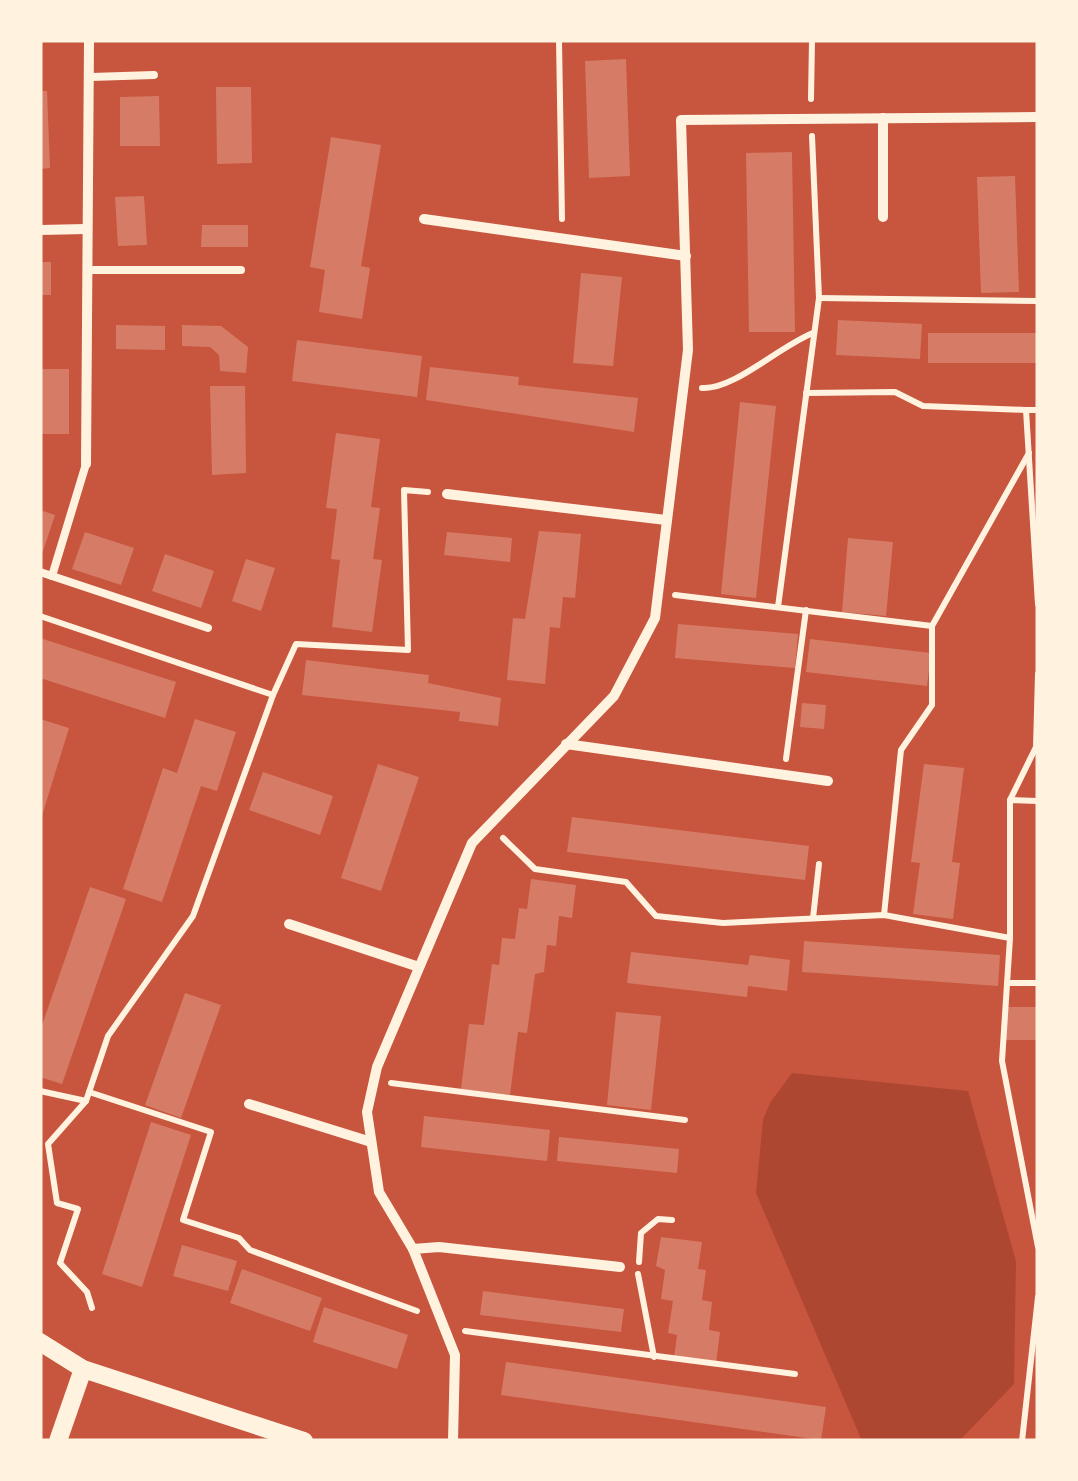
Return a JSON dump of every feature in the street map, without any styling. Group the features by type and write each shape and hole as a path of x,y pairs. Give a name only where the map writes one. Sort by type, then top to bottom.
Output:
{"street":[{"path":"86,464 89,40"},
{"path":"454,1441 454,1355 413,1249 379,1192 368,1141 367,1112 374,1081 472,843 614,696 655,618 688,350 682,120 1038,116"},
{"path":"882,118 882,217"},
{"path":"424,220 686,256"},
{"path":"40,230 86,230"},
{"path":"446,494 666,520"},
{"path":"566,744 828,782"},
{"path":"289,924 419,967"},
{"path":"248,1104 368,1141"},
{"path":"413,1249 438,1246 620,1267"},
{"path":"40,1342 82,1369 304,1441"},
{"path":"58,1441 82,1369"}],"lane":[{"path":"91,77 154,75"},
{"path":"89,270 241,270"},
{"path":"52,576 86,464"},
{"path":"40,572 208,628"}],"path":[{"path":"559,40 562,237"},
{"path":"778,606 818,298 812,40"},
{"path":"818,298 1038,302"},
{"path":"683,388 721,390 784,345 814,333"},
{"path":"806,393 896,392 923,406 1038,410"},
{"path":"1026,410 1038,604"},
{"path":"884,915 901,750 932,704 932,626 1029,453"},
{"path":"92,1308 87,1292 60,1264 78,1209 57,1203 48,1144 86,1101 108,1036 192,916 272,695 296,644 408,650 404,490 446,494"},
{"path":"658,593 932,626"},
{"path":"784,775 806,610"},
{"path":"40,616 272,695"},
{"path":"1038,674 1036,747 1010,800 1010,938 1002,1061 1038,1248"},
{"path":"1010,800 1038,801"},
{"path":"489,825 535,870 626,882 656,916 723,923 884,915 1010,938"},
{"path":"813,918 819,864"},
{"path":"1007,983 1038,983"},
{"path":"374,1081 685,1120"},
{"path":"40,1090 86,1101"},
{"path":"654,1357 638,1273 641,1234 658,1219 672,1220"},
{"path":"1022,1441 1038,1297"}],"shaded area":[{"path":"792,1073 968,1091 1016,1261 1014,1384 959,1441 862,1441 756,1193 763,1120"}],"building":[{"path":"626,59 630,176 589,178 585,61"},
{"path":"216,87 251,87 252,163 217,164"},
{"path":"40,91 47,91 50,168 40,169"},
{"path":"159,96 160,146 120,146 120,97"},
{"path":"331,137 381,145 361,266 370,268 362,319 319,312 325,270 310,267"},
{"path":"792,152 795,332 749,332 746,153"},
{"path":"1015,176 1019,292 981,293 977,177"},
{"path":"144,196 147,245 118,246 115,197"},
{"path":"202,225 248,225 248,247 201,247"},
{"path":"40,262 51,262 51,295 40,295"},
{"path":"581,273 622,277 613,366 573,363"},
{"path":"838,320 922,324 920,359 836,355"},
{"path":"116,325 165,326 165,350 116,349"},
{"path":"182,325 221,326 248,347 246,373 220,371 219,355 210,347 182,346"},
{"path":"928,333 1038,333 1038,363 928,363"},
{"path":"297,340 422,356 417,397 292,381"},
{"path":"430,367 519,377 518,385 638,398 634,432 426,400"},
{"path":"40,369 69,369 69,434 40,434"},
{"path":"210,386 245,386 246,473 212,475"},
{"path":"740,402 776,406 756,598 721,594"},
{"path":"336,433 380,439 371,507 380,508 373,559 382,560 372,632 332,627 340,560 331,559 337,509 326,508"},
{"path":"40,510 55,515 41,557 40,556"},
{"path":"539,531 581,534 575,598 563,597 560,628 550,627 545,684 507,680 513,618 525,619"},
{"path":"85,532 134,548 121,585 72,569"},
{"path":"447,532 512,538 510,562 444,555"},
{"path":"848,538 893,542 886,616 842,612"},
{"path":"165,554 214,571 201,608 152,591"},
{"path":"246,559 275,568 261,611 232,601"},
{"path":"678,624 798,634 795,668 675,658"},
{"path":"40,638 176,682 165,718 40,678"},
{"path":"810,639 931,653 927,686 806,672"},
{"path":"306,660 429,675 428,683 501,698 498,726 459,721 460,712 302,695"},
{"path":"802,703 826,705 824,729 800,727"},
{"path":"40,719 69,728 41,819 40,819"},
{"path":"195,719 236,732 217,791 201,786 162,902 123,889 163,768 177,773"},
{"path":"378,764 419,777 381,891 341,878"},
{"path":"924,764 964,768 952,862 960,863 953,919 913,914 920,863 911,862"},
{"path":"263,772 333,796 320,835 249,810"},
{"path":"572,817 809,846 805,880 567,852"},
{"path":"531,879 576,885 572,918 559,916 556,946 547,945 544,972 535,974 527,1033 518,1032 510,1095 461,1089 469,1024 484,1025 492,964 499,965 502,938 515,939 519,908 527,909"},
{"path":"90,887 126,899 62,1084 40,1077 40,1031"},
{"path":"804,941 1000,955 998,986 802,972"},
{"path":"631,952 748,965 750,955 790,960 787,991 748,986 747,997 627,983"},
{"path":"185,993 221,1005 181,1118 145,1105"},
{"path":"1006,1007 1038,1007 1038,1040 1006,1040"},
{"path":"616,1012 661,1016 651,1110 607,1105"},
{"path":"424,1116 550,1130 547,1161 421,1147"},
{"path":"151,1122 191,1135 142,1287 102,1274"},
{"path":"559,1137 679,1149 677,1173 557,1161"},
{"path":"661,1237 702,1242 698,1269 706,1270 702,1300 712,1302 709,1330 720,1332 716,1364 674,1358 677,1335 668,1333 673,1301 661,1299 665,1270 656,1266"},
{"path":"182,1245 237,1261 228,1291 173,1276"},
{"path":"242,1269 322,1298 310,1331 230,1303"},
{"path":"483,1291 624,1309 621,1332 480,1315"},
{"path":"324,1307 408,1335 397,1369 313,1342"},
{"path":"506,1362 826,1407 821,1440 501,1395"}]}
